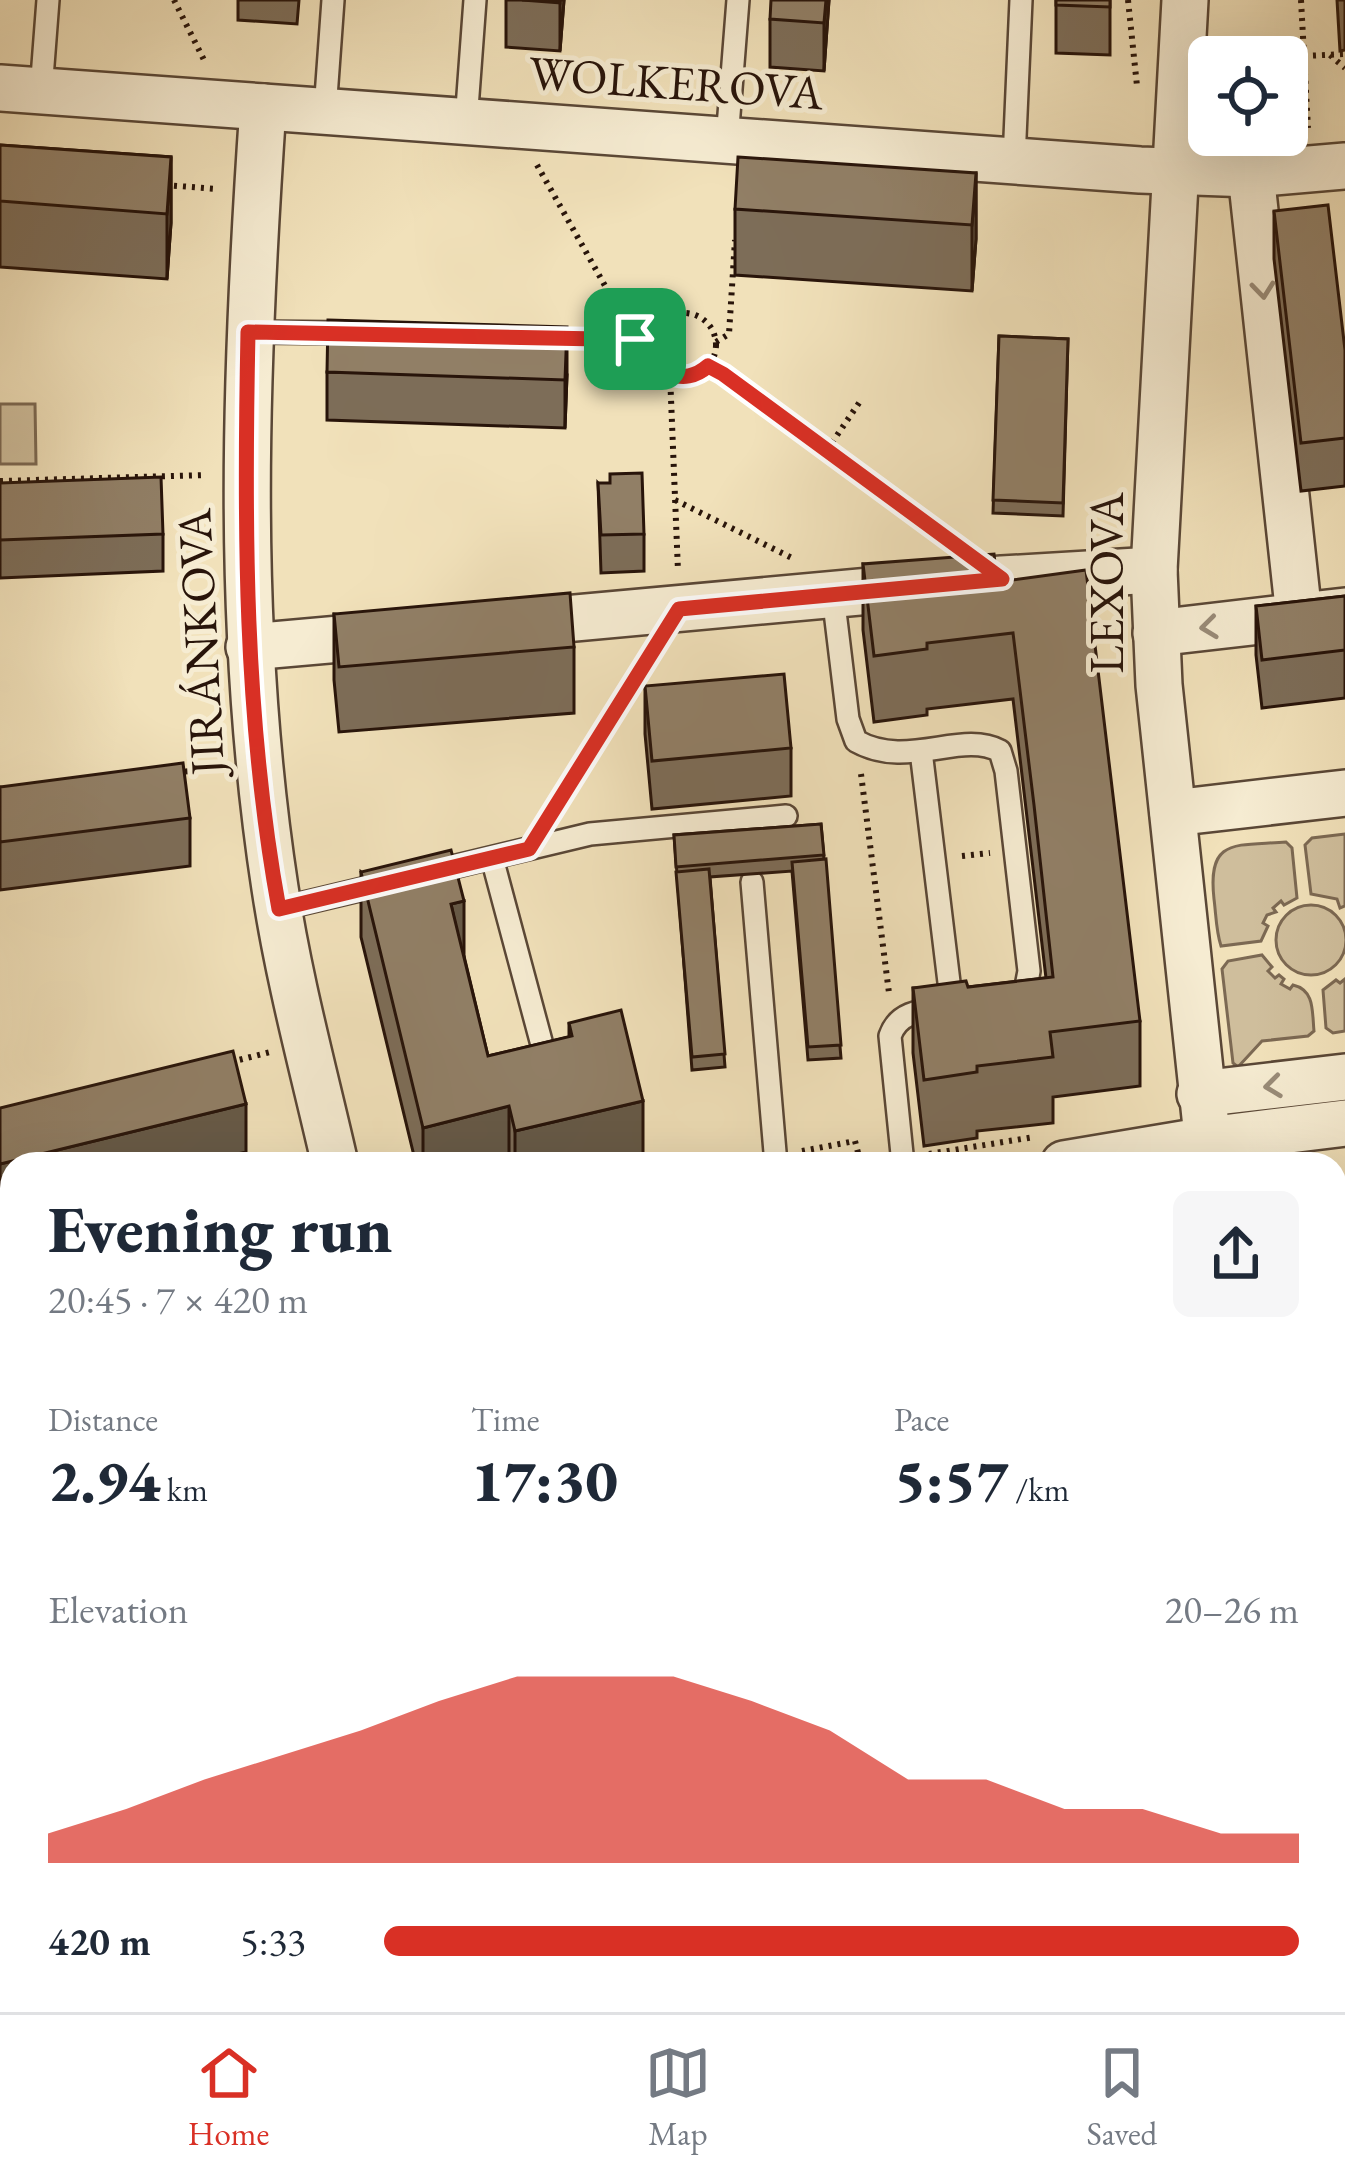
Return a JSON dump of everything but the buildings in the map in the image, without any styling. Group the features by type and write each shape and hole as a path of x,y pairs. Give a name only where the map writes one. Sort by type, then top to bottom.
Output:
{"street":[{"name":"LEXOVA","path":"1185,0 1154,570 1156,633 1208,1152"},
{"name":"WOLKEROVA","path":"21,90 1178,172 1251,174 1327,168"},
{"name":"JIRÁNKOVA","path":"263,107 248,332 249,647 279,909 331,1152"},
{"path":"1251,174 1298,616"},
{"path":"249,647 1002,579 1154,570"},
{"path":"1156,633 1345,611"},
{"path":"1173,813 1345,793"},
{"path":"1201,1094 1345,1078"},
{"path":"1208,1152 1345,1123"}],"lane":[{"path":"21,90 48,0"},
{"path":"325,111 334,0"},
{"path":"466,122 476,0"},
{"path":"728,140 738,0"},
{"path":"1014,160 1021,0"},
{"path":"248,332 362,334"},
{"path":"830,596 848,719 856,741 888,752 979,745 1000,751 1015,850 1029,983 1017,999 916,1012 894,1025 889,1053 901,1152"},
{"path":"921,751 934,860 969,1006"},
{"path":"279,909 590,834 786,816"},
{"path":"492,858 552,1083"},
{"path":"752,882 775,1152"}],"path":[{"path":"174,0 213,78"},
{"path":"1301,0 1303,36"},
{"path":"1308,56 1345,54"},
{"path":"1330,55 1345,68"},
{"path":"1308,75 1327,168"},
{"path":"536,164 635,339"},
{"path":"164,185 257,192"},
{"path":"716,342 729,334 736,222"},
{"path":"683,312 704,319 716,342 708,366 690,376 670,374 655,359 652,340 663,320 683,312"},
{"path":"568,336 652,340"},
{"path":"708,366 1002,579"},
{"path":"529,849 679,609 670,374"},
{"path":"827,450 861,400"},
{"path":"0,481 245,474"},
{"path":"675,500 795,559 830,596"},
{"path":"856,741 894,1025"},
{"path":"165,774 260,761"},
{"path":"934,860 1015,850"},
{"path":"219,1064 307,1043"},
{"path":"812,1152 856,1141 858,1152"}],"shaded area":[{"path":"0,404 35,404 36,464 0,464"},
{"path":"1345,834 1345,906 1340,908 1337,899 1311,894 1305,845 1312,838"},
{"path":"1286,842 1292,848 1297,898 1284,905 1281,901 1273,908 1276,912 1267,915 1261,941 1221,946 1215,864 1239,845"},
{"path":"1311,905 1335,916 1346,940 1335,964 1311,975 1287,964 1276,940 1287,916"},
{"path":"1262,955 1272,967 1268,971 1284,979 1281,984 1300,988 1309,997 1314,1031 1308,1036 1262,1041 1238,1067 1233,1063 1222,969 1228,961"},
{"path":"1345,979 1345,1031 1333,1033 1326,1028 1323,990"}],"route":[{"path":"248,332 635,339 652,340 655,359 670,374 690,376 708,366 723,374 1002,579 679,609 529,849 279,909 249,647 248,332"}]}
